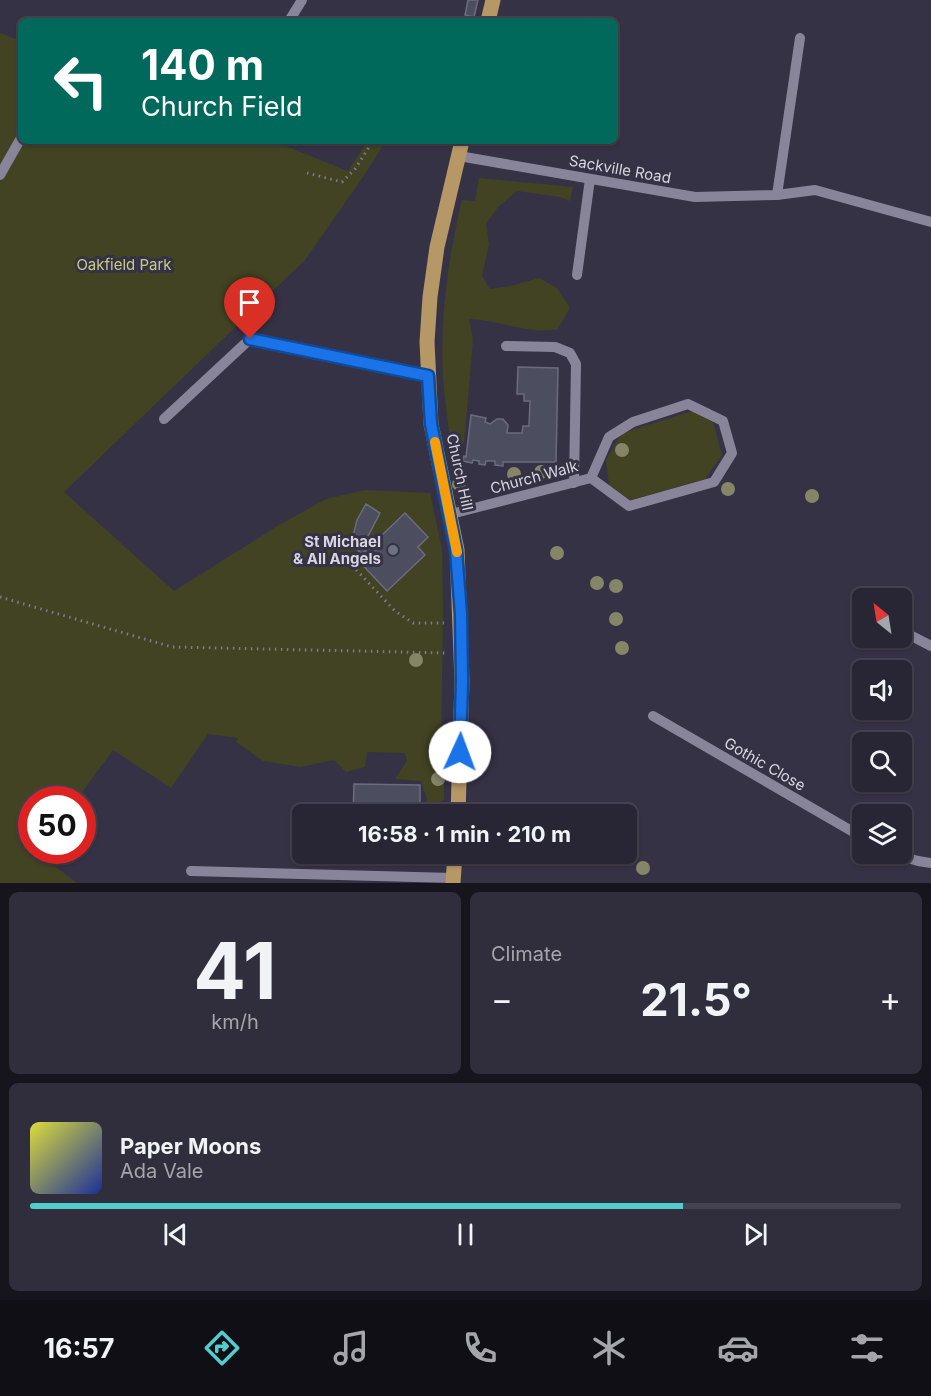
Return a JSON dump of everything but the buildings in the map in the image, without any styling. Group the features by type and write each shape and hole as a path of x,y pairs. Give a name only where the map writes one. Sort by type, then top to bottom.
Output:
{"main road":[{"path":"489,18 493,0"},
{"name":"Church Hill","path":"458,804 461,623 451,514 431,424 427,342 436,247 460,148"},
{"path":"453,880 454,864"}],"street":[{"path":"291,18 302,0"},
{"path":"777,195 800,38"},
{"path":"0,175 18,143"},
{"name":"Sackville Road","path":"460,148 590,179 695,197 777,195 815,190 931,222"},
{"path":"577,275 590,179"},
{"path":"164,419 250,339 428,376"},
{"path":"506,346 555,347 570,353 576,364 574,483"},
{"name":"Church Walk","path":"451,514 591,478 609,437 633,422 688,404 723,420 732,453 714,482 629,506 591,478"},
{"path":"912,636 931,646"},
{"name":"Gothic Close","path":"653,716 852,831"},
{"path":"912,859 931,863"},
{"path":"191,871 453,880"}],"path":[{"path":"307,173 342,182 355,169 371,144"},
{"path":"348,561 395,611 412,623 461,623"},
{"path":"0,597 172,647 461,653"}],"green space":[{"name":"Oakfield Park","path":"0,33 18,40 18,144 280,144 348,171 364,147 360,144 384,144 305,260 64,492 174,591 279,525 326,499 365,490 430,493 442,549 441,753 438,754 444,764 444,799 439,804 428,804 421,781 395,779 407,761 405,753 367,752 365,767 346,772 334,760 301,767 263,761 236,742 238,738 208,734 171,788 113,750 87,786 18,786 18,864 52,864 77,883 0,883","holes":["366,505 380,513 365,542 369,547 405,513 428,537 418,547 425,555 387,591 357,559 362,554 351,544"]},
{"path":"479,178 573,187 570,201 560,197 517,191 498,207 486,224 489,244 482,276 490,289 539,278 557,288 570,308 558,329 525,329 469,319 473,339 464,441 458,457 463,492 459,488 452,460 444,385 442,355 444,310 449,266 462,200 475,201"},
{"path":"692,411 713,422 722,455 705,479 630,500 609,485 606,460 622,433"}],"slow traffic":[{"path":"435,442 457,552"}],"place":[{"name":"St Michael & All Angels","path":"393,550"}],"route":[{"path":"250,339 428,376 431,424 451,514 456,550 461,614 460,752"}]}
